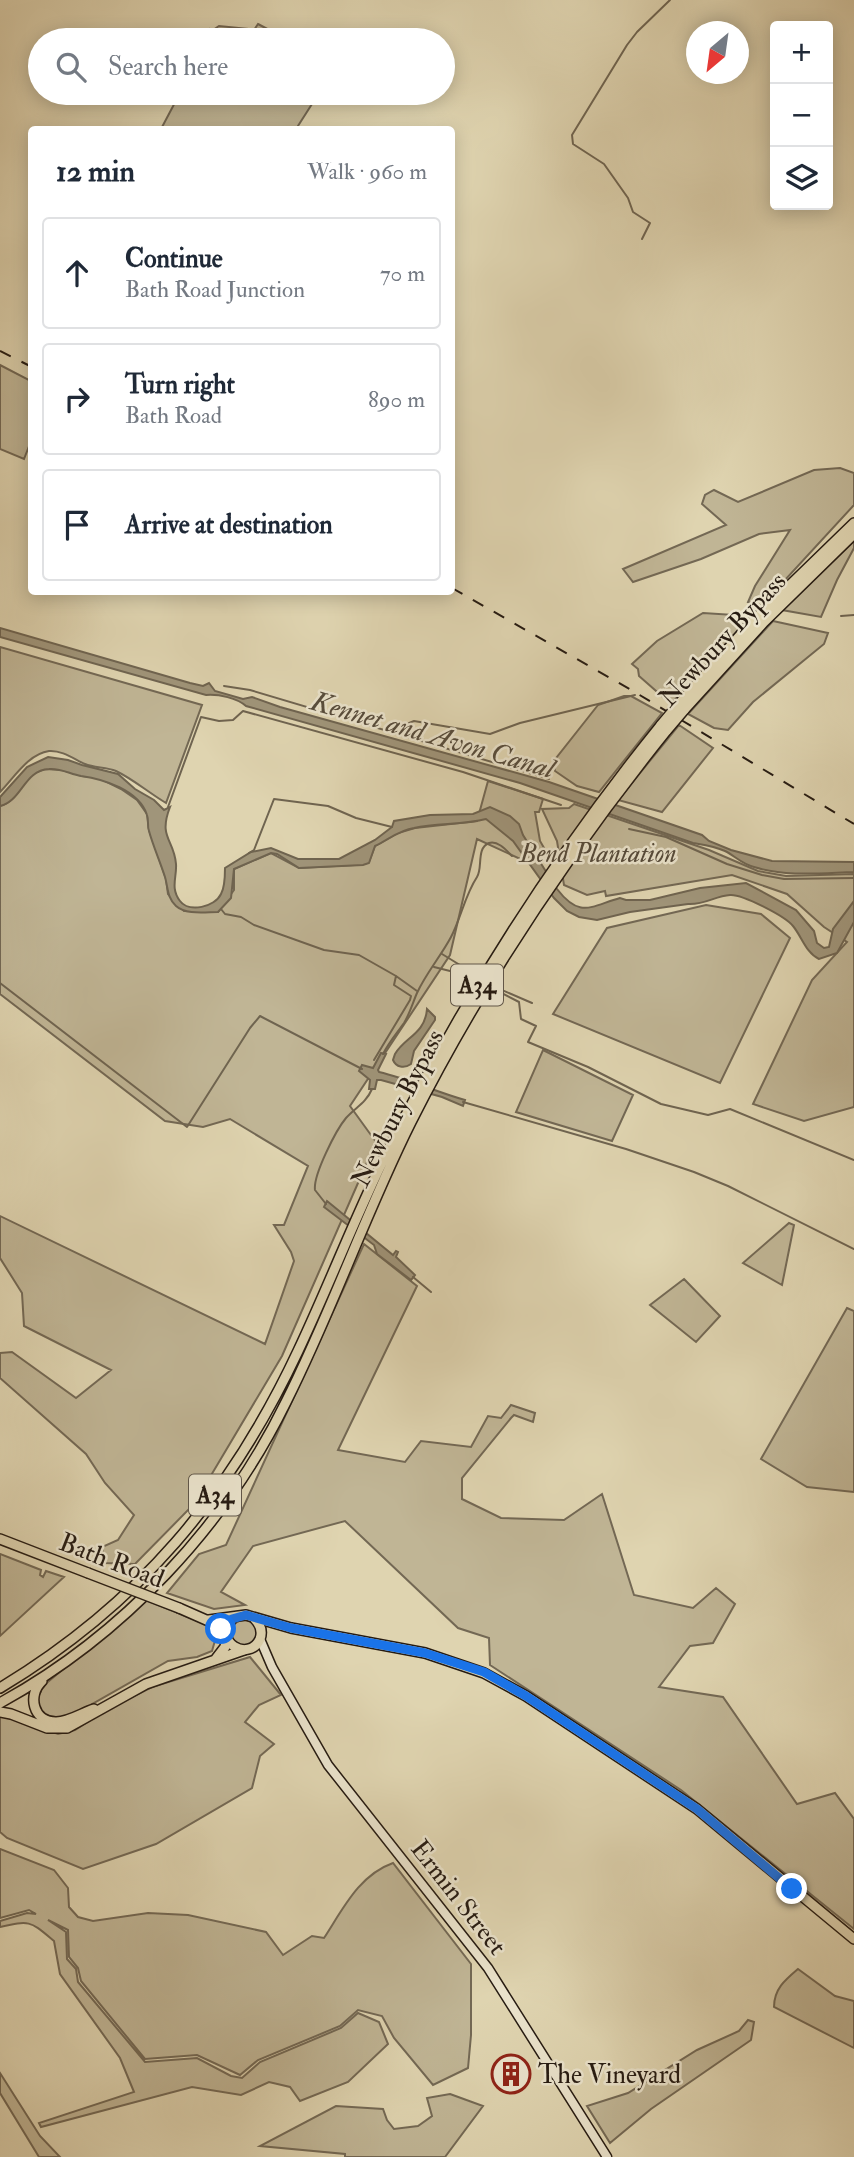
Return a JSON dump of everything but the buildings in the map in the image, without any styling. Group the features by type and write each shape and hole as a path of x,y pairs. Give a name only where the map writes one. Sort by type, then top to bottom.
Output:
{"main road":[{"name":"Newbury Bypass","path":"680,708 764,622 776,604 854,523"},
{"name":"Newbury Bypass","path":"0,1687 71,1642 122,1599 164,1558 208,1505 243,1455 278,1392 427,1082 538,896 595,814 752,622 854,534"},
{"name":"Newbury Bypass","path":"0,1703 62,1664 104,1631 160,1580 198,1537 246,1474 297,1380 352,1239"},
{"name":"Bath Road","path":"0,1539 209,1620 226,1636"},
{"path":"215,1660 225,1647 228,1623 242,1614 291,1628 425,1653 484,1672 526,1696 697,1809 854,1939"},
{"path":"252,1616 260,1626 260,1638"},
{"name":"Bath Road","path":"209,1620 234,1617"},
{"path":"62,1664 34,1690 34,1706 42,1717 50,1722 60,1722 110,1703 156,1681 254,1646 272,1630 291,1628"},
{"path":"226,1636 233,1646 244,1650"},
{"name":"Ermin Street","path":"260,1638 272,1667 328,1765 488,1968 607,2157"},
{"name":"Ermin Street","path":"244,1650 255,1653 272,1667"},
{"path":"0,1713 11,1714 47,1728 63,1729 110,1703"}],"green space":[{"path":"174,105 311,105 298,126 163,126"},
{"path":"0,365 28,379 28,449 24,459 0,449"},
{"path":"840,468 854,473 854,505 761,606 748,602 790,530 759,534 701,559 633,582 623,569 726,525 702,504 705,495 714,490 738,502 814,470"},
{"path":"854,540 854,548 821,617 782,610"},
{"path":"703,613 751,616 671,704 639,676 638,669 632,664 657,641"},
{"path":"773,621 828,633 824,644 753,702 728,730 714,728 688,714"},
{"path":"0,647 202,705 166,803 116,771 89,765 54,751 34,757 0,792"},
{"path":"631,696 662,713 599,792 577,786 555,771 553,762 598,705"},
{"path":"679,725 713,748 662,812 618,800"},
{"path":"45,769 99,778 137,800 147,814 149,830 166,879 168,894 184,911 218,912 234,890 234,869 271,853 299,868 355,865 369,862 375,846 398,833 415,828 477,821 488,781 543,799 539,812 535,812 540,841 547,853 529,863 477,839 450,955 350,1106 376,1142 282,1356 194,1504 135,1564 104,1563 102,1547 118,1540 134,1515 105,1483 86,1454 0,1378 0,1353 12,1352 76,1398 111,1370 24,1326 22,1293 0,1258 0,1216 265,1344 294,1261 274,1225 284,1225 308,1166 230,1119 203,1127 165,1121 0,994 0,806 13,798 31,776"},
{"name":"Bend Plantation","path":"574,804 709,850 758,871 786,876 854,874 854,1107 804,1121 753,1104 812,980 847,942 824,927 787,894 732,875 606,896 605,891 587,895 564,885 557,841 542,809 569,808"},
{"path":"706,905 761,914 790,938 720,1083 553,1014 607,928"},
{"path":"543,1050 633,1095 612,1141 516,1112"},
{"path":"789,1223 794,1225 782,1285 743,1263"},
{"path":"364,1244 417,1286 338,1450 405,1462 421,1441 471,1447 488,1416 501,1418 511,1405 535,1413 533,1422 514,1415 511,1418 462,1478 462,1499 501,1518 564,1520 602,1494 634,1595 693,1608 716,1588 735,1604 713,1643 690,1646 659,1687 723,1697 797,1804 835,1793 854,1819 854,1929 681,1790 490,1665 489,1638 458,1628 345,1521 253,1546 221,1592 245,1605 214,1609 167,1593 199,1554 226,1545"},
{"path":"684,1279 720,1316 696,1342 650,1305"},
{"path":"847,1308 854,1311 854,1492 807,1487 761,1459"},
{"path":"0,1554 41,1570 40,1575 43,1577 46,1571 64,1577 0,1636"},
{"path":"146,1600 205,1624 215,1632 212,1651 197,1657 168,1661 59,1720 44,1716 36,1702 43,1686"},
{"path":"244,1620 253,1624 257,1633 253,1642 244,1646 235,1642 231,1633 235,1624"},
{"path":"250,1657 281,1695 259,1705 245,1722 274,1744 260,1756 252,1788 156,1844 83,1869 7,1838 0,1832 0,1717 5,1715 58,1734 75,1730 106,1710 152,1687"},
{"path":"0,1849 54,1870 68,1888 69,1907 78,1917 93,1921 148,1913 188,1915 266,1932 283,1955 312,1936 324,1938 361,1884 381,1868 393,1863 471,1964 468,2068 433,2085 394,2038 382,2016 358,2010 340,2026 258,2060 240,2075 197,2055 145,2059 81,1981 78,1968 69,1957 68,1930 48,1920 66,1932 67,1959 76,1969 78,1982 145,2062 197,2058 231,2076 242,2078 260,2062 341,2028 358,2013 379,2022 388,2044 348,2082 300,2101 290,2087 269,2082 241,2095 192,2087 41,2127 39,2123 134,2092 120,2058 60,1974 54,1941 30,1924 18,1923 0,1927 0,1921 27,1913 36,1914 29,1910 0,1918"},
{"path":"798,1969 835,1996 854,2001 854,2048 774,2007 778,1990"},
{"path":"748,2020 754,2022 751,2040 651,2109 610,2143 587,2106 628,2093 697,2050 739,2031"},
{"path":"0,2073 40,2136 60,2157 39,2157 0,2093"},
{"path":"450,2094 483,2106 445,2157 345,2157 345,2154 260,2146 336,2106 383,2109 394,2129 418,2126 432,2116 427,2098"}],"shaded area":[{"path":"0,628 190,683 203,686 209,683 215,691 243,699 252,697 549,782 702,835 709,841 731,850 772,861 854,862 854,872 791,873 754,867 721,849 693,843 520,783 246,706 228,697 206,695 0,637"},
{"path":"48,757 118,774 164,810 170,807 166,832 175,856 175,892 180,901 189,907 202,907 218,899 225,881 225,868 251,852 271,848 298,859 339,859 375,840 392,827 394,821 430,815 473,814 490,807 510,816 519,824 557,889 572,904 579,907 593,907 620,898 650,900 700,888 746,883 796,910 814,931 817,943 824,948 829,947 833,929 854,901 854,922 837,953 819,959 811,953 788,922 763,906 736,896 630,912 597,920 579,917 567,911 554,898 513,841 486,819 403,831 375,846 369,863 363,865 299,868 271,853 234,869 231,898 218,912 190,912 180,909 171,900 148,829 147,815 143,806 128,792 99,780 49,769 34,774 13,798 0,806 0,797 27,767"},
{"path":"427,1009 435,1020 414,1051 411,1064 398,1066 393,1060 395,1054 419,1030"},
{"path":"381,1053 386,1054 379,1072 465,1100 463,1106 442,1097 381,1080 377,1080 375,1089 369,1089 370,1080 359,1071 362,1065 373,1068"},
{"path":"327,1201 393,1255 398,1252 396,1257 415,1275 411,1280 377,1254 374,1245 324,1207"}],"waterway":[{"path":"642,239 650,223 633,212 628,198 604,164 573,144 572,135 627,45 670,0"},
{"path":"841,616 854,615"},
{"name":"Kennet and Avon Canal","path":"224,686 250,690 549,779"},
{"name":"Kennet and Avon Canal","path":"390,731 414,721 490,734 520,723 635,695"},
{"name":"Kennet and Avon Canal","path":"168,807 201,717 219,721 233,720 243,711 463,772 561,805"},
{"path":"249,853 254,850 274,799 328,806 356,818 392,827"},
{"path":"629,829 666,837 727,864 762,875 784,879 854,878"},
{"path":"383,1054 404,1023 421,986 451,937 479,873 482,849 492,842 502,846 512,856"},
{"path":"221,909 225,914 241,917 254,925 324,950 359,955 417,991"},
{"path":"442,954 473,973"},
{"path":"434,967 470,976"},
{"path":"374,1060 410,1000 411,996 394,985 396,976"},
{"path":"0,983 187,1127 260,1016 362,1069"},
{"path":"495,987 532,1003"},
{"path":"494,989 519,1002 521,1019 536,1026 528,1042 588,1067 661,1104 708,1115 730,1109 854,1160"},
{"path":"326,1204 315,1190 321,1164 342,1124 372,1089"},
{"path":"463,1102 626,1149 694,1172 728,1186 854,1249"},
{"path":"413,1277 431,1292"}],"railway":[{"path":"0,351 28,365"},
{"path":"455,590 633,691 854,824"}],"place":[{"name":"The Vineyard","path":"511,2074"}],"route":[{"path":"221,1629 226,1634 229,1621 237,1615 246,1615 291,1628 425,1653 484,1672 526,1696 697,1809 792,1889"}]}
